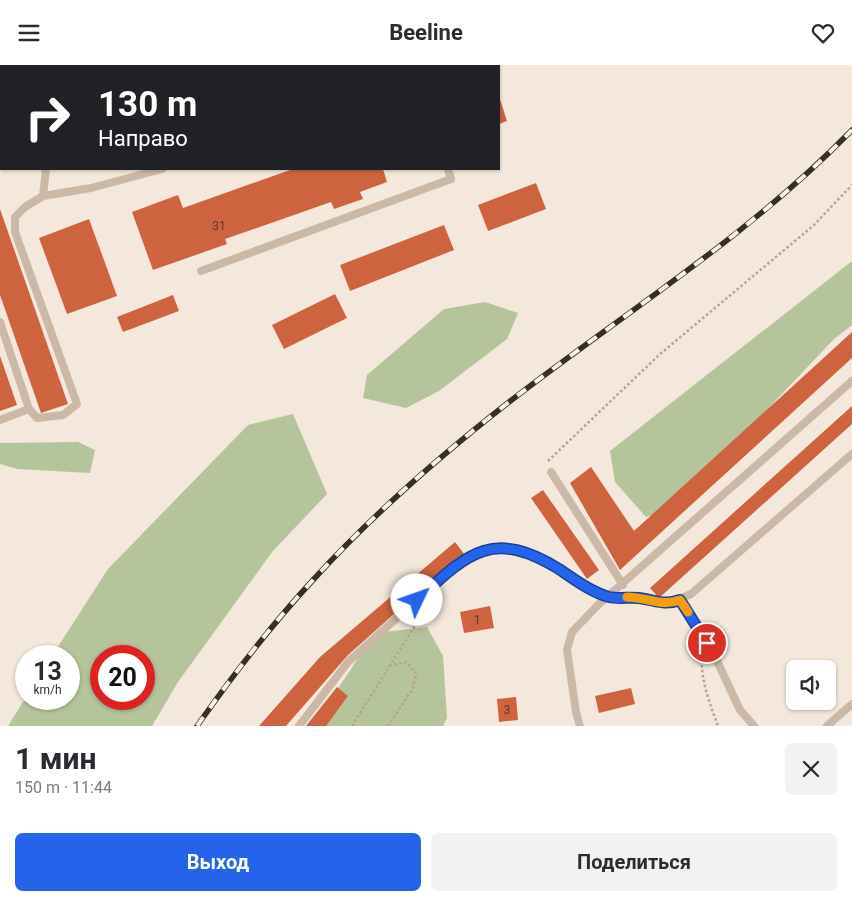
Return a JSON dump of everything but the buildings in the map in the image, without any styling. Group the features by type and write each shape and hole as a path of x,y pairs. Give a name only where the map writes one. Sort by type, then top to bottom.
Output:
{"lane":[{"path":"43,196 46,170"},
{"path":"0,322 29,409 38,418 63,415 77,403 15,232 15,217 25,207 43,196 91,188 158,170"},
{"path":"200,271 451,179 448,170"},
{"path":"580,726 566,650 572,632 599,604 623,585 852,381"},
{"path":"0,420 29,409"},
{"path":"299,726 348,662 449,571 476,553 512,549 538,557 590,589 609,597 644,599 667,604 691,594 851,458"},
{"path":"551,472 623,585"},
{"path":"680,600 707,643 740,710 754,726"},
{"path":"827,726 852,704"}],"path":[{"path":"551,472 547,462 638,375 659,355 814,225 852,185"},
{"path":"352,726 416,624 417,600"},
{"path":"707,643 702,651 701,662 708,698 718,726"},
{"path":"388,726 412,689 416,673 406,662 391,665"}],"green space":[{"path":"852,261 852,325 833,340 675,507 646,517 615,482 610,451"},
{"path":"485,302 518,313 507,339 439,391 406,408 363,398 367,375 444,309"},
{"path":"293,414 327,494 272,552 178,682 152,726 8,726 18,710 80,710 80,645 59,645 108,569 248,425"},
{"path":"78,442 95,450 90,473 17,469 0,464 0,443"},
{"path":"427,627 443,656 447,718 443,726 313,726 375,633"}],"railway":[{"path":"197,726 224,688 298,596 336,555 408,486 509,402 729,239 813,168 852,130"}],"slow traffic":[{"path":"627,597 667,604 680,600 688,612"}],"route":[{"path":"417,600 449,571 476,553 488,550 512,549 538,557 590,589 609,597 630,597 667,604 680,600 707,643"}]}
